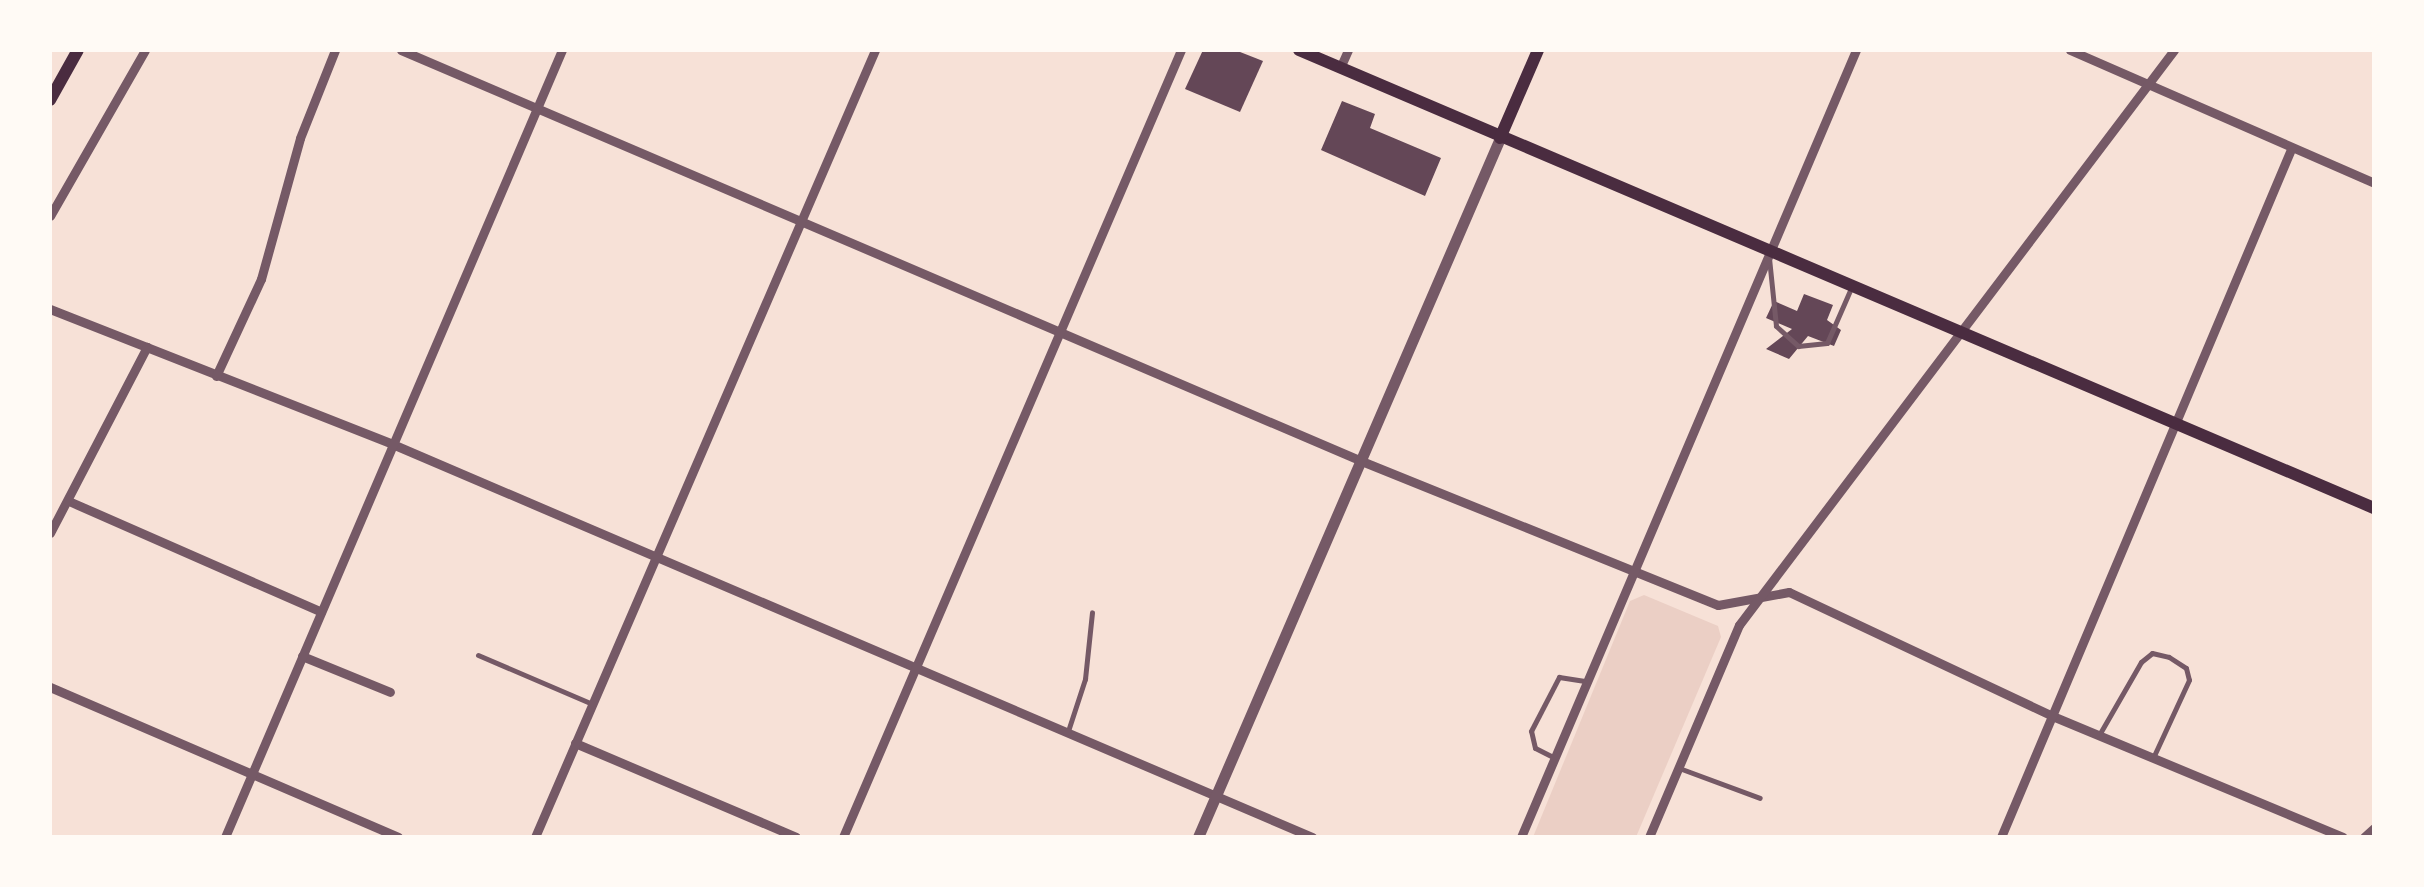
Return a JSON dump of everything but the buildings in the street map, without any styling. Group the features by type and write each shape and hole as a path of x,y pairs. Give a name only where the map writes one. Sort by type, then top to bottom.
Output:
{"main road":[{"path":"50,100 78,50"},
{"path":"1299,50 2374,508"},
{"path":"1500,138 1538,50"}],"street":[{"path":"50,216 144,50"},
{"path":"216,376 261,279 300,138 335,50"},
{"path":"401,50 1359,460 1630,570 1732,607 1764,594 1790,592 2050,715 2344,837"},
{"path":"225,837 390,443 562,50"},
{"path":"534,837 875,50"},
{"path":"843,837 1181,50"},
{"path":"1340,68 1348,50"},
{"path":"1522,837 1630,570 1856,50"},
{"path":"2070,50 2374,183"},
{"path":"1649,837 1739,624 2174,50"},
{"path":"1198,837 1500,138"},
{"path":"2001,837 2291,148"},
{"path":"50,309 390,443 1312,837"},
{"path":"50,533 71,502 147,347"},
{"path":"71,502 321,612"},
{"path":"302,656 390,692"},
{"path":"50,687 398,837"},
{"path":"575,742 796,837"},
{"path":"2364,837 2374,828"}],"lane":[{"path":"1768,250 1776,326 1798,346 1827,343 1853,285"},
{"path":"1068,732 1084,678 1092,612"},
{"path":"2099,735 2140,662 2152,654 2169,656 2186,668 2189,680 2153,758"},
{"path":"478,655 592,704"},
{"path":"1554,757 1535,748 1531,732 1559,677 1586,681"},
{"path":"1680,768 1760,798"}],"shaded area":[{"path":"1644,595 1718,626 1721,637 1636,837 1533,837 1630,601"}]}
